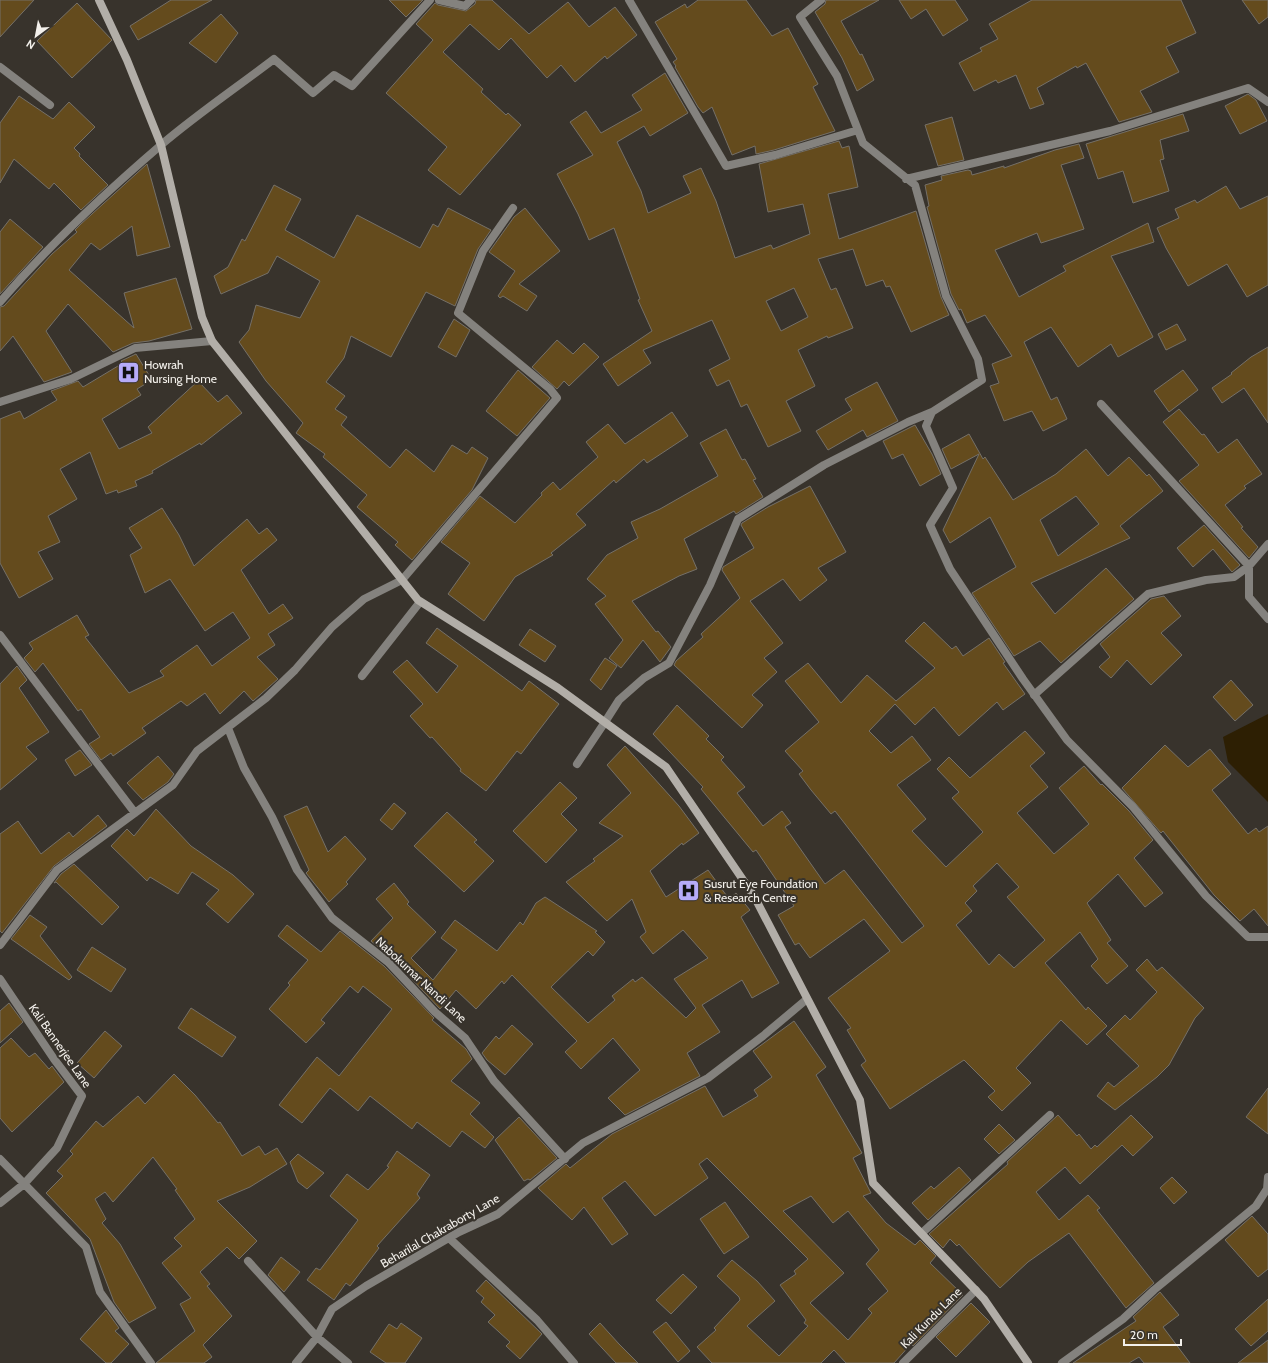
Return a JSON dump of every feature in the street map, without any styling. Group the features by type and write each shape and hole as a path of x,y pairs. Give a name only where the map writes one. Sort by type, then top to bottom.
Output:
{"main road":[{"path":"99,0 127,60 161,145 202,317 212,341 420,602 558,688 666,767 754,896 860,1100 873,1183 984,1299 1028,1363"}],"street":[{"path":"0,302 20,278 86,212 161,145 274,59 313,93 334,75 352,86 430,0"},
{"path":"439,0 465,6 471,0"},
{"path":"629,0 726,166 774,155 858,130"},
{"path":"577,764 619,700 644,678 669,663 710,585 738,519 824,465 908,422 932,412 982,380 978,359 946,296 915,186 863,143 836,76 800,17 821,0"},
{"path":"0,67 50,105"},
{"path":"906,179 1110,131 1248,88 1268,102"},
{"path":"0,945 57,870 173,785 197,751 266,698 295,670 332,627 364,598 402,580 557,398 550,389 458,314 483,251 513,208"},
{"path":"0,402 71,379 135,348 212,341"},
{"path":"1101,404 1249,566 1249,597 1268,619"},
{"path":"932,412 926,426 953,488 930,526 950,569 1034,695 1068,740 1133,807 1206,896 1248,937 1268,937"},
{"path":"1034,695 1148,594 1206,580 1234,577 1249,566 1268,544"},
{"path":"362,676 420,602"},
{"path":"0,635 135,813"},
{"name":"Nabokumar Nandi Lane","path":"228,728 244,768 272,817 297,870 332,918 388,962 435,1012 465,1038 494,1080 565,1159"},
{"name":"Kali Bannerjee Lane","path":"0,979 82,1096 57,1148 24,1184 0,1203"},
{"name":"Beharilal Chakraborty Lane","path":"297,1363 317,1337 332,1309 366,1286 449,1238 498,1214 583,1143 708,1078 763,1036 807,999"},
{"path":"922,1233 1050,1115"},
{"path":"0,1159 86,1247 100,1292 151,1363"},
{"path":"1062,1363 1122,1319 1154,1290 1256,1206 1267,1189 1268,1177"},
{"path":"449,1238 537,1320 574,1363"},
{"path":"248,1261 317,1337 348,1363"},
{"name":"Kali Kundu Lane","path":"903,1363 976,1290"}],"shaded area":[{"path":"1268,714 1268,802 1228,762 1223,737"}],"building":[{"path":"0,0 34,0 0,37"},
{"path":"171,0 212,0 138,40 130,26"},
{"path":"389,0 423,0 406,17"},
{"path":"476,0 492,0 529,34 568,2 589,27 615,7 637,35 607,59 605,56 575,82 561,65 547,78 511,38 499,50 470,24 443,52 483,89 481,92 506,115 508,113 521,125 460,195 428,170 447,147 386,93 433,40 416,24 435,3 466,11 475,4"},
{"path":"698,0 746,0 772,36 788,28 818,84 813,87 835,131 774,150 756,154 755,146 732,155 712,107 703,113 698,107 675,67 676,66 673,62 677,59 655,22 685,4 687,8"},
{"path":"826,0 879,0 841,21 860,55 862,54 874,80 857,91 842,58 815,12 825,4"},
{"path":"899,0 955,0 968,20 943,36 926,9 911,19"},
{"path":"1032,0 1181,0 1196,33 1166,47 1179,72 1140,91 1152,112 1119,122 1086,63 1077,68 1076,66 1037,88 1044,104 1030,109 1016,75 998,83 996,80 974,91 959,63 982,51 980,48 998,39 989,24"},
{"path":"1242,0 1268,0 1268,17 1259,24"},
{"path":"77,3 112,40 72,78 37,41"},
{"path":"221,14 238,33 216,63 189,43"},
{"path":"665,73 688,113 650,136 644,126 617,142 641,191 648,213 691,193 683,176 701,168 716,201 735,258 771,245 773,249 810,234 803,204 768,212 759,164 839,141 842,148 849,146 858,187 828,194 839,239 916,211 941,297 949,315 911,332 890,286 886,287 883,280 866,286 853,249 818,259 831,290 836,288 853,328 828,338 827,336 798,350 815,386 786,401 801,431 768,447 747,404 741,407 729,380 717,386 709,370 730,359 712,320 643,350 651,363 618,386 603,364 652,331 638,300 640,299 614,228 589,240 578,214 557,174 593,155 570,122 586,111 601,133 642,110 632,95","holes":["794,288 808,317 781,331 766,301"]},
{"path":"1248,94 1256,100 1267,121 1240,134 1225,106"},
{"path":"19,96 53,119 69,102 95,127 74,148 80,154 79,156 108,185 81,210 54,183 49,189 14,159 0,183 0,123"},
{"path":"1183,114 1189,131 1160,140 1164,159 1160,160 1169,191 1133,203 1123,171 1098,179 1086,144"},
{"path":"952,117 964,160 938,166 925,125"},
{"path":"1079,144 1084,158 1061,165 1084,229 1041,243 1037,233 995,250 1019,297 1066,271 1063,266 1148,223 1154,242 1111,256 1153,337 1118,357 1111,344 1078,367 1051,327 1024,342 1051,400 1057,397 1067,419 1043,431 1032,411 1004,421 990,386 999,383 992,364 1012,356 985,315 967,323 961,309 959,310 951,294 927,207 929,206 925,185 942,180 941,176 968,170 971,171 972,175 1004,166 1004,168 1055,150"},
{"path":"147,164 170,247 137,256 132,226 100,250 91,243 69,270 134,328 124,293 176,278 192,329 149,341 133,343 113,352 68,304 46,331 72,372 44,382 13,336 0,351 0,307 4,306 52,254 77,232 75,230 81,224"},
{"path":"274,185 301,199 285,230 334,258 357,215 420,248 433,224 438,227 448,208 491,230 478,249 455,306 426,292 391,357 351,336 344,358 326,382 345,396 335,409 347,417 341,425 390,468 406,449 434,472 452,445 467,454 472,447 488,458 472,490 412,560 395,545 398,542 357,507 367,495 323,457 325,454 296,433 303,423 266,381 239,342 249,330 256,305 300,318 320,281 277,256 268,273 221,294 214,276 228,267 242,239 245,241"},
{"path":"1226,186 1240,209 1268,196 1268,285 1247,297 1227,264 1188,286 1166,248 1157,228 1179,218 1175,209 1195,200 1197,203"},
{"path":"525,208 560,251 519,284 537,296 527,311 503,296 500,298 498,296 515,271 489,252 514,217"},
{"path":"10,219 43,247 0,294 0,232"},
{"path":"454,319 470,330 456,357 438,347"},
{"path":"1177,324 1186,340 1166,350 1158,334"},
{"path":"557,340 573,354 584,343 599,357 569,386 564,381 557,389 532,367"},
{"path":"1268,347 1268,423 1244,388 1222,403 1212,388 1232,374 1231,373 1251,357"},
{"path":"136,354 152,380 137,389 141,395 102,419 119,449 152,433 148,427 198,381 218,402 227,395 242,413 201,445 200,443 152,471 153,473 135,481 137,486 118,493 117,490 106,494 90,452 60,469 77,499 48,516 60,542 38,552 53,579 19,598 0,563 0,419 20,411 24,419 57,400 51,391 78,381 83,387 123,363 121,361"},
{"path":"518,370 550,398 517,436 486,411"},
{"path":"1183,370 1198,390 1169,412 1154,391"},
{"path":"877,382 898,421 867,437 863,430 828,450 816,431 852,410 845,399"},
{"path":"1179,409 1202,435 1204,434 1218,453 1237,439 1262,474 1244,486 1246,488 1225,505 1243,527 1241,528 1258,547 1249,558 1179,481 1199,465 1163,422"},
{"path":"672,412 688,436 647,463 644,459 616,483 614,480 576,514 586,525 551,553 553,555 515,577 484,621 448,594 470,563 441,542 480,496 515,523 542,495 541,493 553,482 560,490 598,457 586,442 608,424 625,444"},
{"path":"915,425 932,454 941,474 920,486 903,454 892,459 883,441"},
{"path":"726,429 742,460 745,459 756,479 753,480 763,497 736,514 734,511 684,539 697,569 679,576 632,601 656,632 658,631 671,647 660,662 643,640 621,668 609,658 623,640 595,604 606,596 587,579 607,555 638,538 631,522 660,509 718,476 700,443"},
{"path":"969,434 983,459 985,457 1013,500 1056,474 1086,449 1108,476 1129,457 1147,476 1149,474 1163,491 1120,526 1130,538 1031,583 1055,614 1106,568 1134,599 1061,663 1040,641 1014,656 972,593 1016,567 990,517 950,543 943,530 979,454 951,469 942,449","holes":["1076,496 1099,524 1058,556 1040,520"]},
{"path":"810,486 846,552 818,568 827,580 800,601 783,579 750,601 783,643 764,658 777,672 752,695 763,705 742,728 674,665 676,661 703,637 701,634 740,598 722,570 723,567 754,548 741,525 742,523 768,507"},
{"path":"162,508 179,535 194,566 247,519 259,534 267,528 277,540 241,570 269,614 283,604 293,618 268,634 275,645 257,657 278,679 253,701 244,691 220,714 205,693 187,706 181,701 142,728 146,733 113,756 111,753 101,760 89,744 100,737 81,709 78,711 43,663 35,672 24,658 33,649 29,643 77,615 89,635 85,637 129,693 164,676 160,671 197,645 212,666 250,638 233,612 205,631 170,579 145,593 130,555 142,548 129,528"},
{"path":"1204,525 1240,565 1232,572 1213,549 1193,567 1177,548"},
{"path":"1164,596 1181,616 1161,633 1182,655 1151,685 1127,660 1111,678 1099,667 1110,657 1100,644 1151,599"},
{"path":"924,622 952,649 956,646 963,656 989,638 1005,662 1003,663 1025,694 1003,710 997,702 959,736 934,707 915,725 895,704 869,731 891,753 912,736 931,760 897,785 926,819 912,831 946,867 983,832 952,798 959,792 937,769 949,757 970,778 1025,731 1045,753 1030,766 1048,787 1017,813 1054,854 1089,824 1059,788 1084,766 1101,785 1102,784 1129,811 1153,840 1134,858 1163,893 1145,907 1118,874 1087,903 1111,940 1107,943 1128,966 1107,984 1091,966 1098,959 1080,932 1045,963 1086,1010 1088,1007 1107,1026 1087,1045 1061,1020 1016,1068 1031,1083 1002,1111 988,1097 995,1091 964,1060 890,1109 861,1065 866,1061 847,1030 851,1028 828,998 890,951 864,919 810,958 799,943 795,945 778,915 794,906 756,850 753,852 701,789 703,787 653,734 677,705 709,736 706,739 724,757 721,760 745,787 737,793 763,826 782,811 791,823 785,827 825,884 844,870 902,943 924,926 835,811 831,814 811,790 799,774 803,771 785,751 819,722 785,681 808,663 841,703 867,675 896,701 935,668 905,641","holes":["997,863 1019,887 1007,897 1045,940 1014,968 999,954 989,965 956,925 972,911 965,903 977,891 973,886"]},
{"path":"437,628 522,691 529,681 559,704 521,754 517,751 486,791 460,771 461,769 432,737 430,738 410,716 423,704 393,672 407,660 437,693 458,666 426,643"},
{"path":"530,629 556,646 545,662 519,645"},
{"path":"605,658 617,666 601,690 590,680"},
{"path":"17,666 27,680 19,688 49,732 26,747 37,759 0,790 0,684"},
{"path":"1231,680 1253,705 1235,721 1213,697"},
{"path":"1165,745 1188,767 1210,749 1231,774 1212,790 1248,834 1256,828 1259,832 1268,826 1268,926 1254,909 1240,921 1214,895 1163,831 1161,833 1122,788"},
{"path":"625,746 679,806 699,833 683,845 682,843 650,871 666,897 708,870 729,899 736,893 750,910 741,917 779,983 752,998 742,980 702,1005 720,1032 687,1053 700,1076 625,1115 608,1098 640,1070 613,1038 581,1069 565,1052 577,1041 512,975 504,984 502,981 476,1009 456,990 440,1009 392,958 371,941 393,918 376,899 394,883 409,902 407,904 436,932 411,958 433,980 457,950 441,938 455,920 497,951 520,922 523,925 536,903 545,897 597,931 595,932 605,942 593,956 588,951 551,987 588,1023 615,1000 612,996 633,979 635,982 642,977 686,1018 696,1008 674,979 708,958 683,930 653,954 640,937 646,932 632,899 607,921 566,882 595,861 593,859 623,836 599,823 631,793 607,765"},
{"path":"80,750 92,765 75,776 65,760"},
{"path":"158,756 174,774 168,782 143,800 127,783"},
{"path":"560,782 577,798 561,814 577,830 546,863 513,831"},
{"path":"394,803 406,813 392,830 380,820"},
{"path":"307,806 328,852 345,836 366,859 346,882 348,884 329,902 306,873 309,870 284,816"},
{"path":"156,809 191,846 233,875 254,894 228,923 206,904 219,890 192,872 178,894 150,877 147,881 111,846 127,829 134,836"},
{"path":"447,812 477,840 474,842 494,861 464,892 414,846"},
{"path":"98,815 107,826 54,866 2,933 0,931 0,834 18,821 41,854 69,832 73,837"},
{"path":"74,864 119,907 102,925 56,882 54,883 61,874"},
{"path":"30,915 47,927 40,936 72,977 69,980 11,939"},
{"path":"287,925 321,952 340,931 384,966 434,1018 432,1020 466,1049 472,1059 451,1081 480,1103 470,1114 494,1137 485,1148 462,1131 450,1147 417,1122 412,1129 370,1096 358,1111 330,1088 302,1123 279,1105 317,1057 339,1076 392,1009 363,986 358,993 350,986 321,1020 325,1023 306,1043 269,1009 290,985 288,983 308,960 278,936"},
{"path":"92,947 126,969 111,992 77,970"},
{"path":"1147,959 1157,971 1162,967 1204,1008 1195,1018 1169,1065 1157,1077 1115,1110 1097,1096 1108,1082 1114,1087 1139,1066 1106,1034 1125,1015 1130,1020 1157,992 1136,970"},
{"path":"9,1003 23,1022 0,1043 0,1011"},
{"path":"191,1008 236,1037 222,1057 178,1028"},
{"path":"794,1021 826,1067 816,1075 862,1153 853,1158 871,1193 863,1196 886,1223 915,1245 920,1240 936,1256 930,1263 963,1295 913,1346 911,1344 894,1363 846,1363 834,1350 821,1363 712,1363 697,1347 716,1330 714,1328 740,1300 739,1297 717,1276 732,1260 757,1281 775,1301 747,1326 779,1356 808,1326 804,1323 806,1320 780,1285 796,1274 794,1271 808,1259 707,1158 699,1164 708,1178 655,1216 625,1181 602,1198 628,1234 612,1245 584,1207 572,1220 538,1188 566,1164 570,1168 612,1134 705,1086 723,1117 758,1096 754,1090 772,1077 753,1051","holes":["811,1196 833,1223 848,1211 879,1250 866,1264 888,1291 868,1309 872,1313 848,1340 810,1303 844,1273 783,1211"]},
{"path":"512,1025 533,1044 505,1075 487,1060 482,1053 496,1036 499,1039"},
{"path":"105,1031 122,1046 94,1078 77,1063"},
{"path":"11,1038 29,1057 35,1053 49,1069 52,1066 64,1082 12,1132 0,1118 0,1048"},
{"path":"174,1074 195,1095 218,1123 220,1122 242,1156 259,1146 265,1155 277,1148 287,1164 250,1187 217,1201 257,1241 239,1259 227,1247 200,1272 210,1284 207,1286 232,1316 203,1345 212,1357 204,1363 156,1363 195,1331 180,1304 191,1298 162,1263 182,1246 174,1238 195,1219 175,1190 177,1189 153,1157 113,1202 105,1192 95,1199 106,1219 102,1223 120,1244 156,1308 129,1323 114,1302 90,1239 46,1193 63,1176 57,1171 73,1154 70,1151 96,1121 103,1127 138,1096 145,1104"},
{"path":"1268,1088 1268,1134 1246,1117"},
{"path":"1058,1115 1077,1136 1079,1134 1091,1149 1095,1145 1097,1147 1131,1115 1153,1137 1133,1156 1122,1145 1080,1184 1065,1167 1036,1192 1059,1220 1088,1195 1100,1208 1097,1210 1154,1283 1126,1308 1069,1233 1028,1262 1000,1288 959,1244 957,1246 950,1239 943,1248 929,1234 1008,1164 1007,1162"},
{"path":"519,1117 557,1158 530,1180 528,1179 524,1181 495,1140"},
{"path":"999,1124 1015,1140 999,1154 984,1139"},
{"path":"397,1151 430,1175 417,1194 420,1198 377,1246 379,1248 350,1286 346,1283 334,1300 307,1280 316,1268 320,1270 358,1220 330,1196 347,1174 368,1190 389,1167 387,1166"},
{"path":"298,1154 324,1173 307,1189 298,1182 290,1162"},
{"path":"959,1167 971,1180 928,1220 912,1203 931,1186 934,1189"},
{"path":"1172,1177 1187,1192 1174,1204 1160,1188"},
{"path":"725,1202 749,1237 724,1254 700,1219"},
{"path":"1252,1216 1268,1234 1268,1269 1258,1277 1225,1240"},
{"path":"281,1257 300,1272 284,1292 268,1275"},
{"path":"683,1274 697,1287 671,1314 656,1300"},
{"path":"486,1280 542,1334 520,1359 506,1346 510,1342 488,1322 495,1315 481,1302 484,1298 476,1291"},
{"path":"1160,1292 1179,1315 1163,1327 1190,1363 1144,1363 1139,1357 1129,1363 1073,1363 1136,1321 1133,1317"},
{"path":"1268,1299 1268,1331 1251,1346 1235,1329"},
{"path":"971,1303 990,1322 956,1357 936,1337"},
{"path":"106,1310 119,1328 115,1331 129,1344 111,1363 106,1363 80,1339"},
{"path":"666,1322 690,1351 678,1362 653,1332"},
{"path":"401,1323 422,1338 405,1363 386,1363 370,1352 389,1324 397,1329"},
{"path":"600,1323 638,1363 616,1363 589,1334"},
{"path":"1268,1340 1268,1363 1238,1363"}],"place":[{"name":"Howrah Nursing Home","path":"128,372"},
{"name":"Susrut Eye Foundation & Research Centre","path":"689,891"}]}
